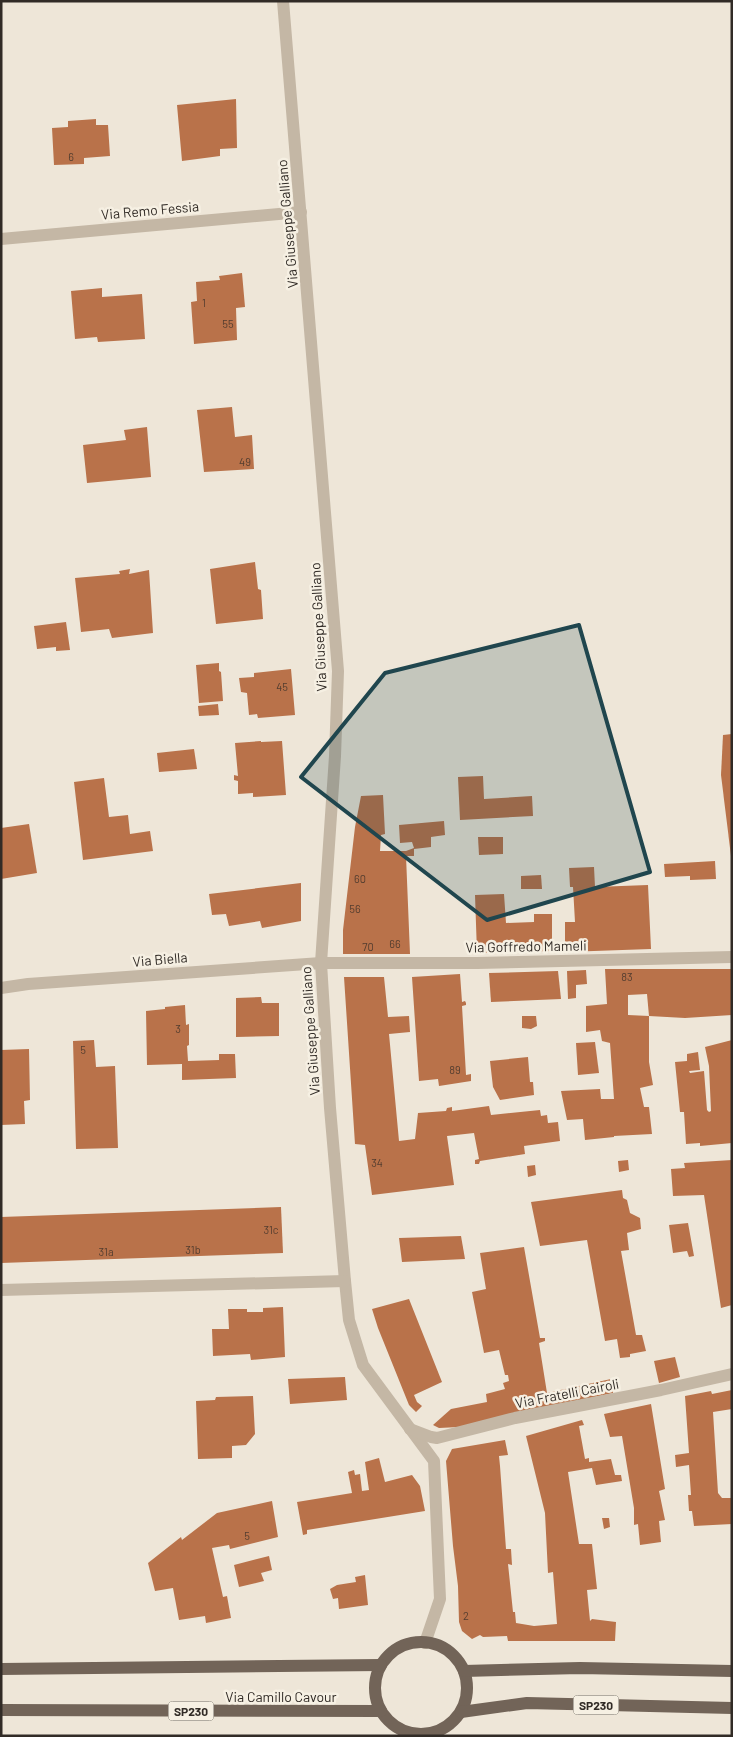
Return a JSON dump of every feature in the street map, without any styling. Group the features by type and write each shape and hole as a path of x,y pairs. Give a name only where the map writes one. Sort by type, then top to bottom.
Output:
{"main road":[{"path":"412,1643 425,1643 438,1646 457,1660 464,1671 467,1684 466,1698 461,1712 453,1721 444,1728 421,1735 409,1733 388,1721 381,1712 376,1696 375,1680 381,1665 389,1655 400,1647 412,1643"},
{"path":"1,1670 381,1665"},
{"path":"464,1671 580,1668 732,1672"},
{"name":"SP230","path":"461,1712 527,1703 732,1708"},
{"name":"Via Camillo Cavour","path":"1,1710 381,1712"}],"street":[{"name":"Via Giuseppe Galliano","path":"283,1 338,671 321,963 330,1108 349,1320 363,1365 434,1461 440,1599 425,1643"},
{"name":"Via Remo Fessia","path":"1,239 301,212"},
{"name":"Via Goffredo Mameli","path":"321,963 477,963 732,957"},
{"name":"Via Biella","path":"1,988 321,963"},
{"path":"1,1290 345,1281"},
{"name":"Via Fratelli Cairoli","path":"410,1429 437,1438 515,1418 661,1390 732,1374"}],"highlighted area":[{"path":"579,625 650,872 487,920 301,777 385,673"}],"building":[{"path":"236,99 237,148 220,149 220,156 182,161 177,105"},
{"path":"96,119 96,125 108,125 110,156 84,158 84,164 54,165 52,128 68,127 68,121"},
{"path":"242,273 245,307 236,308 237,340 194,344 191,302 197,301 196,282 220,280 219,276"},
{"path":"102,288 102,297 142,294 145,339 98,342 97,337 75,339 71,291"},
{"path":"232,407 235,437 252,435 254,469 204,472 197,410"},
{"path":"147,427 151,477 87,483 83,445 126,440 124,430"},
{"path":"255,562 258,589 261,590 263,619 216,624 210,569"},
{"path":"130,569 129,574 149,570 153,633 112,638 109,629 81,632 75,578 120,574 119,571"},
{"path":"66,622 70,650 56,651 56,647 37,649 34,626"},
{"path":"219,663 223,701 199,703 196,665"},
{"path":"291,669 295,715 258,718 257,714 249,715 247,693 241,692 239,678 254,677 254,673"},
{"path":"218,704 219,715 199,716 198,706"},
{"path":"732,734 731,856 721,775 723,735"},
{"path":"282,741 286,795 253,797 253,793 238,794 238,781 234,780 234,775 238,776 235,743"},
{"path":"194,749 197,769 159,772 157,753"},
{"path":"483,776 484,799 532,796 533,816 460,820 458,777"},
{"path":"104,778 109,817 128,815 130,834 150,831 153,851 83,860 74,782"},
{"path":"383,795 385,834 381,835 380,851 406,851 414,848 412,842 400,843 399,825 444,821 445,835 431,837 431,847 414,849 414,856 406,856 410,954 343,954 343,930 355,827 361,796"},
{"path":"29,824 37,873 1,879 1,828"},
{"path":"478,837 503,837 503,854 479,855"},
{"path":"715,861 716,879 690,880 690,876 665,877 664,864"},
{"path":"594,867 595,887 648,885 651,949 565,952 565,922 575,922 573,887 570,887 569,868"},
{"path":"541,875 542,889 521,889 521,876"},
{"path":"301,883 301,921 262,928 260,921 229,926 226,914 212,915 209,894"},
{"path":"504,894 506,923 534,922 534,914 552,914 552,951 477,953 475,895"},
{"path":"605,969 732,969 732,1015 685,1018 649,1016 649,1062 653,1085 640,1088 644,1107 649,1107 652,1134 585,1140 583,1119 567,1120 561,1091 600,1089 601,1099 614,1099 610,1043 602,1041 600,1030 586,1032 586,1006 607,1004","holes":["647,994 649,1016 628,1015 628,995"]},
{"path":"586,970 587,984 576,985 576,998 568,999 567,971"},
{"path":"558,971 561,999 491,1002 489,973"},
{"path":"460,974 462,1002 465,1001 466,1003 466,1005 462,1006 466,1075 471,1074 471,1081 439,1086 438,1079 419,1081 412,977"},
{"path":"344,977 384,977 388,1017 409,1016 410,1032 389,1034 399,1141 415,1139 418,1113 446,1111 447,1108 452,1107 452,1111 489,1106 491,1115 540,1110 541,1116 547,1115 548,1123 558,1122 560,1141 524,1146 525,1154 480,1161 479,1164 475,1164 475,1160 479,1159 474,1133 447,1136 454,1185 372,1195 365,1145 355,1144"},
{"path":"261,997 262,1003 279,1003 279,1036 236,1037 236,998"},
{"path":"185,1005 186,1025 189,1024 188,1061 219,1060 219,1054 235,1054 236,1078 182,1080 182,1064 147,1065 146,1011"},
{"path":"522,1016 536,1016 537,1026 531,1029 522,1028"},
{"path":"94,1040 96,1067 115,1066 118,1148 76,1149 73,1041"},
{"path":"732,1040 732,1143 700,1146 700,1143 686,1144 684,1112 680,1112 675,1062 687,1061 687,1054 698,1052 700,1070 689,1071 690,1073 704,1071 707,1110 709,1112 711,1111 709,1066 705,1047"},
{"path":"595,1042 599,1073 578,1075 576,1043"},
{"path":"29,1049 30,1100 24,1101 25,1124 1,1125 1,1050"},
{"path":"528,1057 530,1082 533,1082 534,1095 500,1100 493,1087 490,1061"},
{"path":"628,1160 629,1170 619,1172 618,1161"},
{"path":"732,1160 732,1305 721,1308 704,1195 673,1196 671,1169 685,1168 684,1163"},
{"path":"535,1165 536,1175 528,1177 527,1166"},
{"path":"622,1190 623,1198 627,1200 630,1213 640,1218 641,1229 627,1233 629,1250 621,1251 636,1335 642,1335 646,1351 630,1354 630,1357 620,1358 617,1339 605,1341 587,1240 540,1246 531,1202"},
{"path":"281,1207 283,1253 1,1263 1,1217"},
{"path":"688,1223 694,1256 689,1257 687,1251 673,1253 669,1225"},
{"path":"461,1236 465,1259 402,1262 399,1238"},
{"path":"524,1247 540,1338 545,1338 545,1341 539,1343 547,1393 611,1379 613,1393 459,1427 439,1428 433,1425 451,1409 487,1402 486,1394 505,1389 503,1383 509,1381 508,1375 505,1375 499,1350 484,1353 472,1292 486,1289 480,1253"},
{"path":"409,1299 442,1382 414,1395 417,1402 422,1406 416,1412 409,1405 372,1309"},
{"path":"283,1307 285,1357 251,1360 250,1354 213,1356 212,1329 229,1329 228,1309 247,1309 247,1312 263,1312 263,1308"},
{"path":"675,1357 680,1377 659,1383 654,1361"},
{"path":"345,1377 347,1400 290,1404 288,1379"},
{"path":"732,1390 732,1409 713,1412 718,1493 722,1498 732,1498 732,1524 694,1526 692,1511 689,1511 688,1495 691,1495 689,1465 676,1467 675,1455 689,1453 685,1396 711,1391 712,1394"},
{"path":"253,1396 255,1434 246,1445 232,1446 232,1458 198,1459 196,1401 215,1400 216,1397"},
{"path":"651,1404 665,1489 659,1491 665,1520 659,1521 661,1542 640,1545 638,1524 634,1525 634,1508 622,1436 610,1437 604,1414"},
{"path":"582,1420 584,1425 579,1426 585,1459 589,1458 589,1462 611,1459 615,1475 621,1475 622,1481 596,1485 592,1468 568,1472 579,1544 592,1544 597,1589 587,1590 590,1621 592,1619 616,1622 615,1641 508,1641 507,1636 483,1637 480,1635 472,1639 462,1631 459,1622 458,1586 446,1461 452,1449 505,1440 508,1455 499,1456 506,1549 511,1549 512,1565 508,1564 516,1623 534,1626 557,1624 553,1572 548,1573 545,1513 526,1436"},
{"path":"379,1458 385,1482 412,1475 420,1486 425,1511 307,1530 307,1534 303,1535 297,1502 352,1493 348,1472 354,1470 355,1475 360,1474 362,1491 369,1490 365,1462"},
{"path":"272,1501 278,1537 230,1549 229,1545 212,1548 223,1597 227,1596 231,1618 206,1623 205,1616 179,1620 173,1588 155,1591 148,1563 181,1537 182,1540 217,1513"},
{"path":"602,1518 609,1518 610,1527 604,1529"},
{"path":"269,1556 272,1570 261,1573 264,1581 239,1587 234,1565"},
{"path":"365,1575 368,1605 339,1609 338,1598 333,1599 330,1589 337,1585 356,1582 355,1577"}]}
